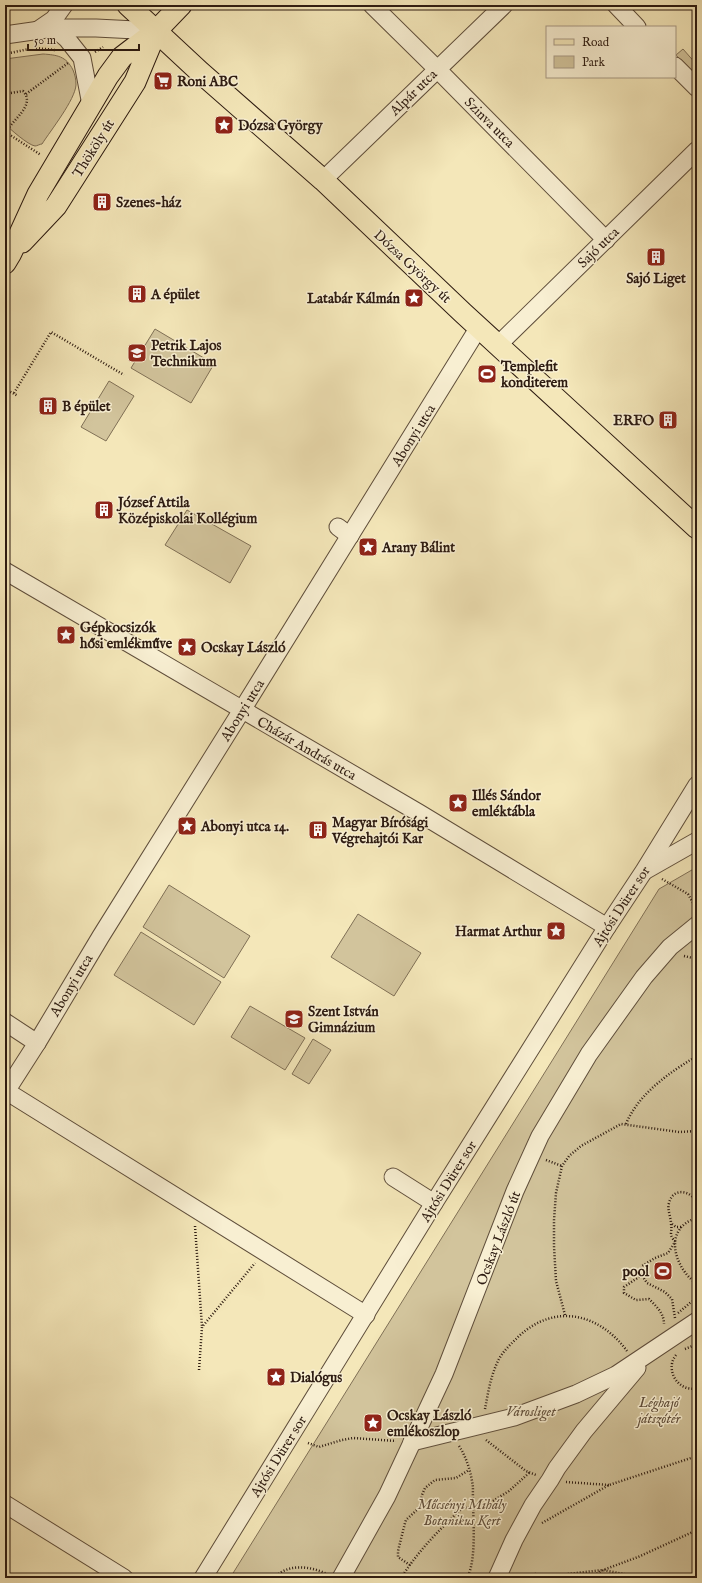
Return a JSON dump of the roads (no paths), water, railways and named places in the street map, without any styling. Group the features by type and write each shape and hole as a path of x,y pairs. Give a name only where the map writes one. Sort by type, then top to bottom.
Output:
{"main road":[{"name":"Dózsa György út","path":"128,5 322,180 498,345 697,528"},
{"name":"Thököly út","path":"8,258 38,194 55,163 108,76 122,57 156,31 181,5"},
{"name":"Thököly út","path":"8,258 56,206 135,82 156,31"}],"street":[{"path":"46,29 64,5"},
{"name":"Szinva utca","path":"372,5 438,69 606,240"},
{"name":"Alpár utca","path":"322,180 504,5"},
{"path":"616,5 636,26"},
{"path":"5,35 46,29 96,28 156,31"},
{"name":"Thököly út","path":"46,29 67,39 91,104"},
{"path":"676,67 697,88"},
{"name":"Sajó utca","path":"498,345 697,150"},
{"name":"Abonyi utca","path":"5,1092 37,1043 101,936 242,710 344,531 479,327"},
{"name":"Cházár András utca","path":"5,571 419,813 606,927"},
{"path":"696,787 695,805 697,809"},
{"name":"Ajtósi Dürer sor","path":"203,1578 606,927 644,871 696,787"},
{"path":"644,871 697,841"},
{"name":"Ocskay László út","path":"335,1577 387,1496 444,1374 515,1191 540,1136 589,1054 644,977 670,948 697,925"},
{"path":"5,1022 37,1043"},
{"path":"5,1092 366,1315"},
{"path":"394,1177 434,1203"},
{"path":"412,1442 514,1417 544,1407 596,1385 635,1363 697,1321"},
{"path":"497,1578 532,1505 557,1468 584,1431 650,1353"},
{"path":"5,1504 124,1578"}],"place":[{"name":"Roni ABC","path":"163,81"},
{"name":"Dózsa György","path":"224,125"},
{"name":"Szenes-ház","path":"102,202"},
{"name":"Sajó Liget","path":"656,257"},
{"name":"A épület","path":"137,294"},
{"name":"Latabár Kálmán","path":"414,298"},
{"name":"Petrik Lajos Technikum","path":"137,353"},
{"name":"Templefit konditerem","path":"487,374"},
{"name":"B épület","path":"48,406"},
{"name":"ERFO","path":"668,420"},
{"name":"József Attila Középiskolai Kollégium","path":"104,510"},
{"name":"Arany Bálint","path":"368,547"},
{"name":"Gépkocsizók hősi emlékműve","path":"66,635"},
{"name":"Ocskay László","path":"187,647"},
{"name":"Illés Sándor emléktábla","path":"458,803"},
{"name":"Abonyi utca 14.","path":"187,826"},
{"name":"Magyar Bírósági Végrehajtói Kar","path":"318,830"},
{"name":"Harmat Arthur","path":"556,931"},
{"name":"Szent István Gimnázium","path":"294,1019"},
{"name":"pool","path":"663,1271"},
{"name":"Dialógus","path":"276,1377"},
{"name":"Ocskay László emlékoszlop","path":"373,1423"}],"park label":[{"name":"Léghajó játszótér","path":"659,1410"},
{"name":"Városliget","path":"531,1411"},
{"name":"Mőcsényi Mihály Botanikus Kert","path":"462,1512"}]}
